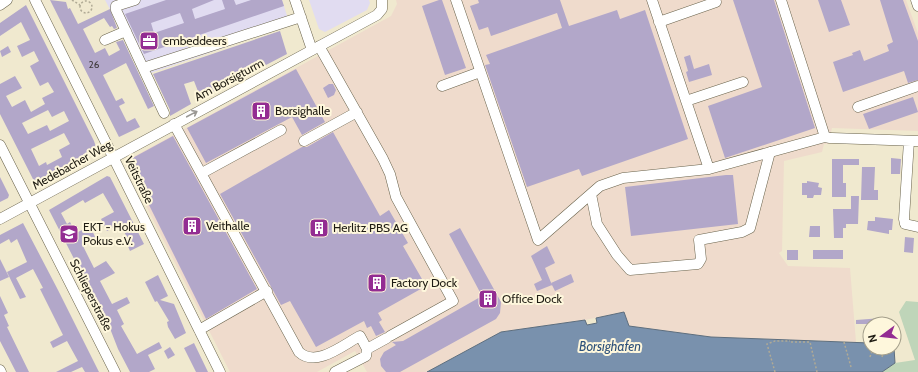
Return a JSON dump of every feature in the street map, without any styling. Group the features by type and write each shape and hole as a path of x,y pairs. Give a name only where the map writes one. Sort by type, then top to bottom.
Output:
{"street":[{"path":"0,5 7,0"},
{"name":"Veitstraße","path":"35,0 220,372"},
{"path":"134,0 115,8 164,112"},
{"path":"296,0 301,17 316,48 356,112 390,174 396,197 453,301 366,349"},
{"path":"456,0 538,240 600,186 623,178 709,169 770,152 829,138 913,141 904,219 905,224 918,226"},
{"path":"652,0 709,169"},
{"path":"781,0 829,138"},
{"path":"916,0 918,6"},
{"name":"Am Borsigturm","path":"158,133 377,15 382,9 384,1"},
{"path":"659,22 716,2"},
{"path":"143,68 301,17"},
{"path":"105,40 126,31"},
{"path":"442,86 480,72"},
{"path":"686,101 743,82"},
{"path":"858,107 918,86"},
{"path":"304,141 356,112"},
{"path":"174,124 267,291 299,352 305,357 312,359 319,357 360,336 366,349 366,356 359,358 335,372"},
{"path":"202,173 281,130"},
{"name":"Medebacher Weg","path":"0,219 158,133"},
{"name":"Schlieperstraße","path":"0,145 115,372"},
{"path":"591,194 597,224 617,255 630,270 698,264 701,259 699,240 742,232 750,228 770,152"},
{"path":"199,330 267,291"}],"path":[{"path":"72,0 80,5 80,10 84,13 89,13 92,9 92,4 88,1 84,1 80,5"},
{"path":"775,372 767,344 775,341 810,342 817,372"},
{"path":"844,342 851,367"}],"shaded area":[{"path":"105,0 282,0 290,25 145,75"},
{"path":"309,0 369,0 370,3 367,10 325,32 319,29"},
{"path":"396,0 906,0 918,33 918,131 832,128 828,144 824,144 822,152 784,161 782,251 779,253 788,266 850,268 856,342 711,337 628,326 623,312 585,320 501,332 427,372 367,372 355,351 317,372 230,372 124,162 391,16 397,4"}],"green space":[{"path":"906,301 918,302 918,372 882,372 895,363 915,360 902,321 902,316 900,316 899,312"}],"water":[{"name":"Borsighafen","path":"624,312 629,326 711,337 862,343 862,356 895,356 895,363 882,372 427,372 501,332 585,320 587,325 597,323 596,318"}],"building":[{"path":"50,0 66,2 68,9 70,8 78,24 110,9 117,28 114,29 112,26 110,27 104,18 83,29 95,53 105,48 109,56 120,50 116,42 123,40 154,106 148,109 126,63 103,75 116,101 122,98 125,103 119,106 127,122 135,118 140,127 119,137"},
{"path":"166,0 214,0 192,9 195,19 225,9 222,0 234,0 236,5 251,0 282,0 284,6 144,54 125,14","holes":["180,13 184,23 154,33 151,23"]},
{"path":"442,0 466,68 445,75 422,6"},
{"path":"478,0 560,0 569,26 617,10 620,19 645,10 688,139 582,176 579,169 527,187 485,65 490,64 486,55 562,28 557,13 491,36 488,27 479,30 470,6 479,3"},
{"path":"733,0 774,0 815,128 725,158 708,106 762,87"},
{"path":"818,0 841,0 850,25 829,32"},
{"path":"880,0 903,0 918,41 918,80 908,83 904,71 843,92 833,62 853,55 852,53 860,50 864,61 889,51 887,45 893,42"},
{"path":"26,5 94,141 97,150 35,183 0,114 0,84 15,76 22,88 6,96 12,107 25,100 31,112 45,104 42,98 54,92 48,82 40,86 30,66 39,61 34,51 22,57 17,46 30,40 21,22 0,36 0,23","holes":["48,110 52,117 64,111 69,121 50,131 47,125 28,134 22,123","64,133 70,144 59,150 62,157 47,165 46,162 39,166 31,149"]},
{"path":"280,31 287,54 201,99 194,81 184,84 191,104 170,116 170,110 153,74"},
{"path":"8,46 11,52 2,57 0,51"},
{"path":"690,55 694,69 709,64 712,75 689,82 684,57"},
{"name":"Borsighalle","path":"296,69 325,122 302,135 292,117 206,163 187,128"},
{"path":"329,84 333,84 336,90 334,95 328,98 323,88"},
{"path":"913,97 918,112 869,129 863,114"},
{"name":"Herlitz PBS AG","path":"333,132 380,216 389,210 408,243 403,246 426,286 378,313 382,320 379,322 385,332 376,336 371,326 367,328 364,321 316,347 290,301 281,305 220,194 302,147 307,147"},
{"name":"Veithalle","path":"173,136 257,289 206,319 127,161"},
{"path":"891,158 901,159 900,174 891,174"},
{"path":"832,159 859,159 859,165 843,165 843,183 846,183 846,197 832,197"},
{"path":"862,167 875,167 874,190 878,190 878,200 861,200"},
{"path":"733,175 738,224 631,236 625,187"},
{"path":"107,176 110,177 144,244 130,251 126,242 129,241 120,224 107,231 101,219 114,212 103,193 85,203 83,200 61,213 67,224 70,222 76,233 90,226 96,239 83,246 94,268 106,261 115,273 100,281 112,304 127,297 130,303 117,310 124,324 121,326 137,354 159,342 162,348 148,355 155,369 149,372 130,372 118,349 111,331 49,210"},
{"path":"0,177 9,195 8,198 0,202"},
{"path":"807,181 819,183 818,187 822,188 821,195 814,195 813,198 807,198 807,195 802,195 802,183 807,183"},
{"path":"851,196 859,196 858,224 846,224 846,228 843,228 843,238 834,238 833,209 851,209"},
{"path":"875,217 893,219 892,230 889,230 889,234 867,230 868,221 875,221"},
{"path":"23,223 99,372 85,372 82,367 71,372 56,372 78,361 67,341 53,348 50,342 63,335 40,289 43,288 33,269 16,278 26,297 20,299 7,272 27,262 17,239 11,243 9,239 0,244 0,235"},
{"path":"810,226 820,226 820,237 809,237"},
{"name":"Office Dock","path":"460,228 501,302 500,313 496,319 400,372 386,372 381,366 380,359 384,352 396,345 392,342 403,341 482,296 449,234"},
{"path":"905,237 914,238 913,253 904,252"},
{"path":"547,246 555,263 545,268 552,285 537,291 534,284 542,280 531,256"},
{"path":"787,250 798,250 798,260 787,260"},
{"path":"813,250 843,250 843,259 813,259"},
{"path":"0,259 9,277 0,281"},
{"path":"571,274 574,282 555,291 551,283"},
{"path":"158,275 168,296 160,300 174,304 186,333 175,339 168,327 167,322 169,321 157,301 155,302 145,282"},
{"path":"0,296 8,313 4,315 9,326 7,327 29,372 16,372 0,341"},
{"path":"856,320 862,320 862,324 856,324"},
{"path":"194,343 208,372 196,372 184,348"},
{"path":"170,347 175,355 168,359 164,351"}],"place":[{"name":"embeddeers","path":"149,41"},
{"name":"Borsighalle","path":"261,111"},
{"name":"Veithalle","path":"192,226"},
{"name":"Herlitz PBS AG","path":"319,228"},
{"name":"EKT - Hokus Pokus e.V.","path":"69,234"},
{"name":"Factory Dock","path":"377,283"},
{"name":"Office Dock","path":"488,299"}]}
